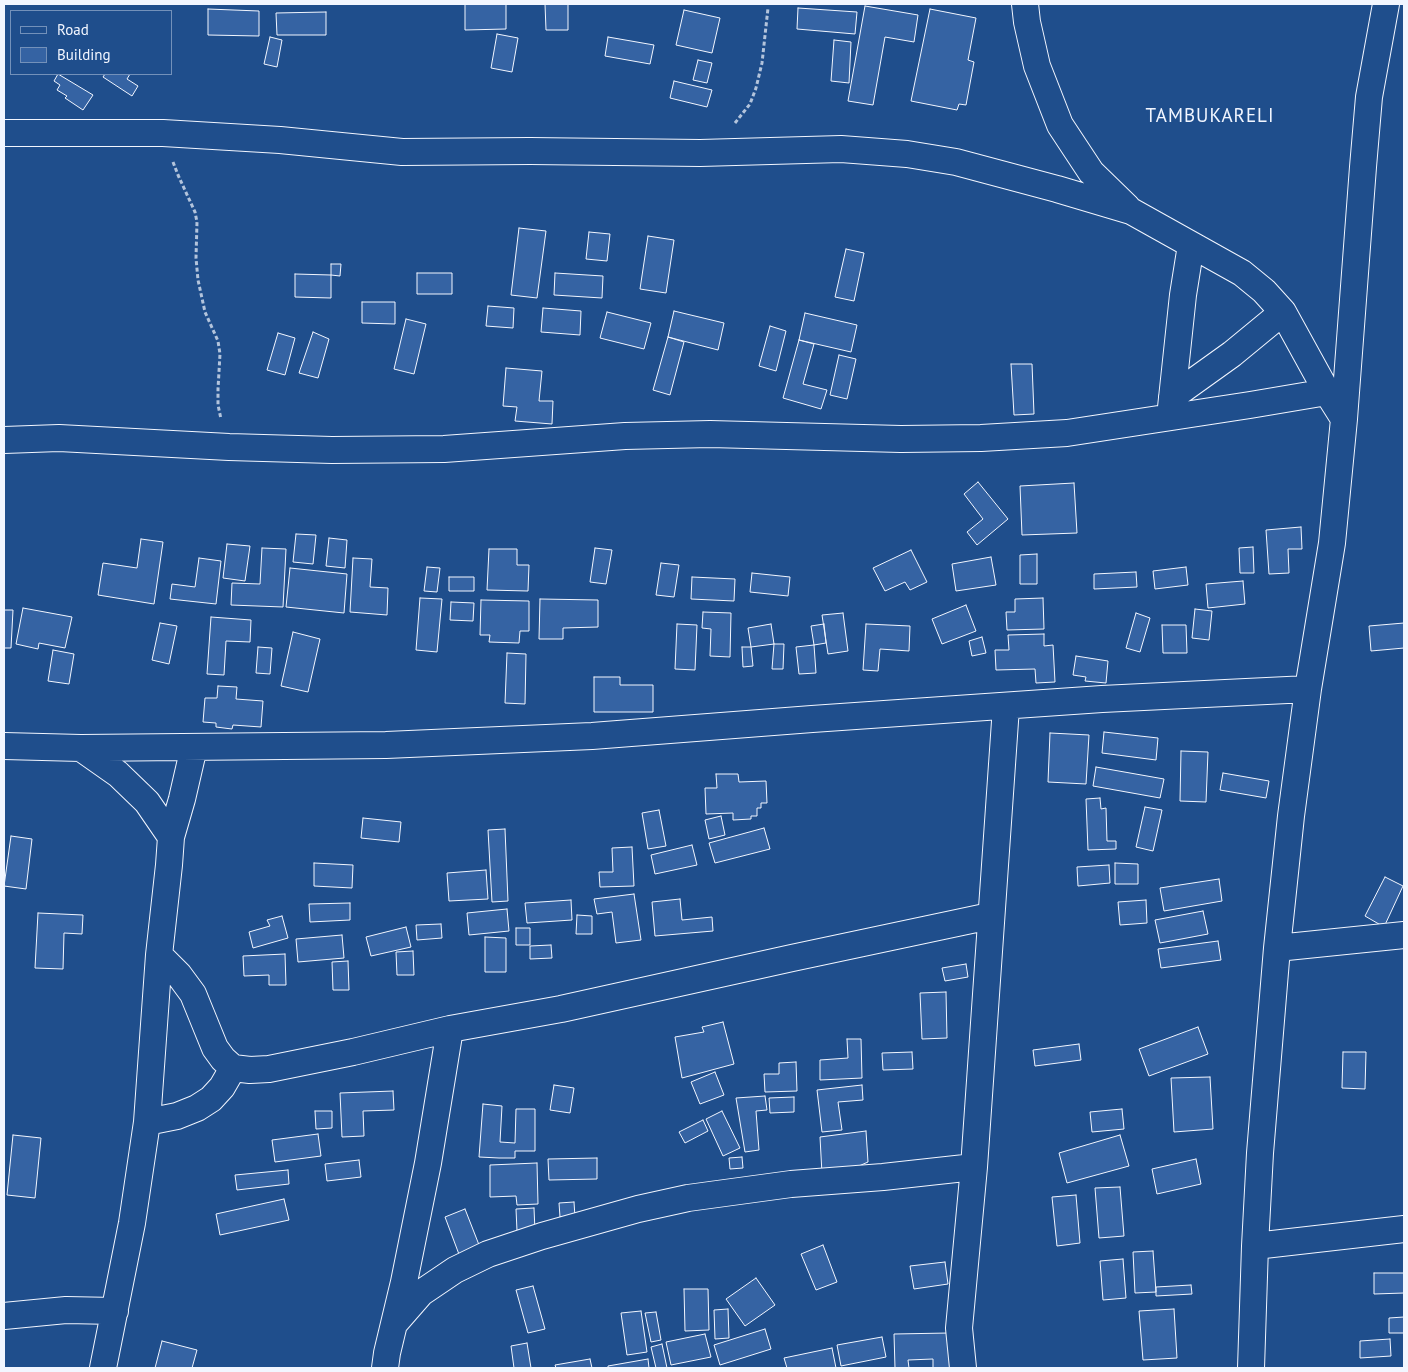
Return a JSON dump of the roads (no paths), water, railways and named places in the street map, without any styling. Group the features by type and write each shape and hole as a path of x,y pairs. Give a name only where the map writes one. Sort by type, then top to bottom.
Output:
{"street":[{"path":"1025,4 1037,66 1060,125 1091,172 1131,211"},
{"path":"1251,1368 1260,1153 1277,948 1308,689 1332,543 1344,419 1369,97 1386,4"},
{"path":"4,133 163,133 280,140 402,152 700,153 841,149 907,154 956,162 1131,211 1242,274 1264,290 1283,312 1344,419"},
{"path":"1171,407 1183,295 1191,245"},
{"path":"1171,407 1283,312"},
{"path":"4,440 59,438 229,448 332,450 444,449 625,436 710,434 901,439 981,438 1067,433 1171,407 1327,392"},
{"path":"4,746 81,748 386,745 592,736 1102,699 1308,689"},
{"path":"963,1368 959,1328 974,1167 1006,707"},
{"path":"103,1368 132,1222 147,1122 158,955 171,837 194,747"},
{"path":"81,748 118,774 147,802 171,837"},
{"path":"158,955 179,974 193,994 215,1048 222,1059 232,1068 250,1070 269,1069 353,1052 450,1029 561,1009 990,916"},
{"path":"1277,948 1404,935"},
{"path":"385,1368 428,1163 450,1029"},
{"path":"147,1122 177,1116 197,1108 211,1099 222,1087 232,1068"},
{"path":"394,1324 421,1293 455,1270 488,1254 542,1236 638,1209 688,1198 791,1184 883,1177 974,1167"},
{"path":"1255,1246 1404,1230"},
{"path":"4,1316 66,1310 115,1311"}],"district":[{"name":"TAMBUKARELI","path":"1210,117"}]}
